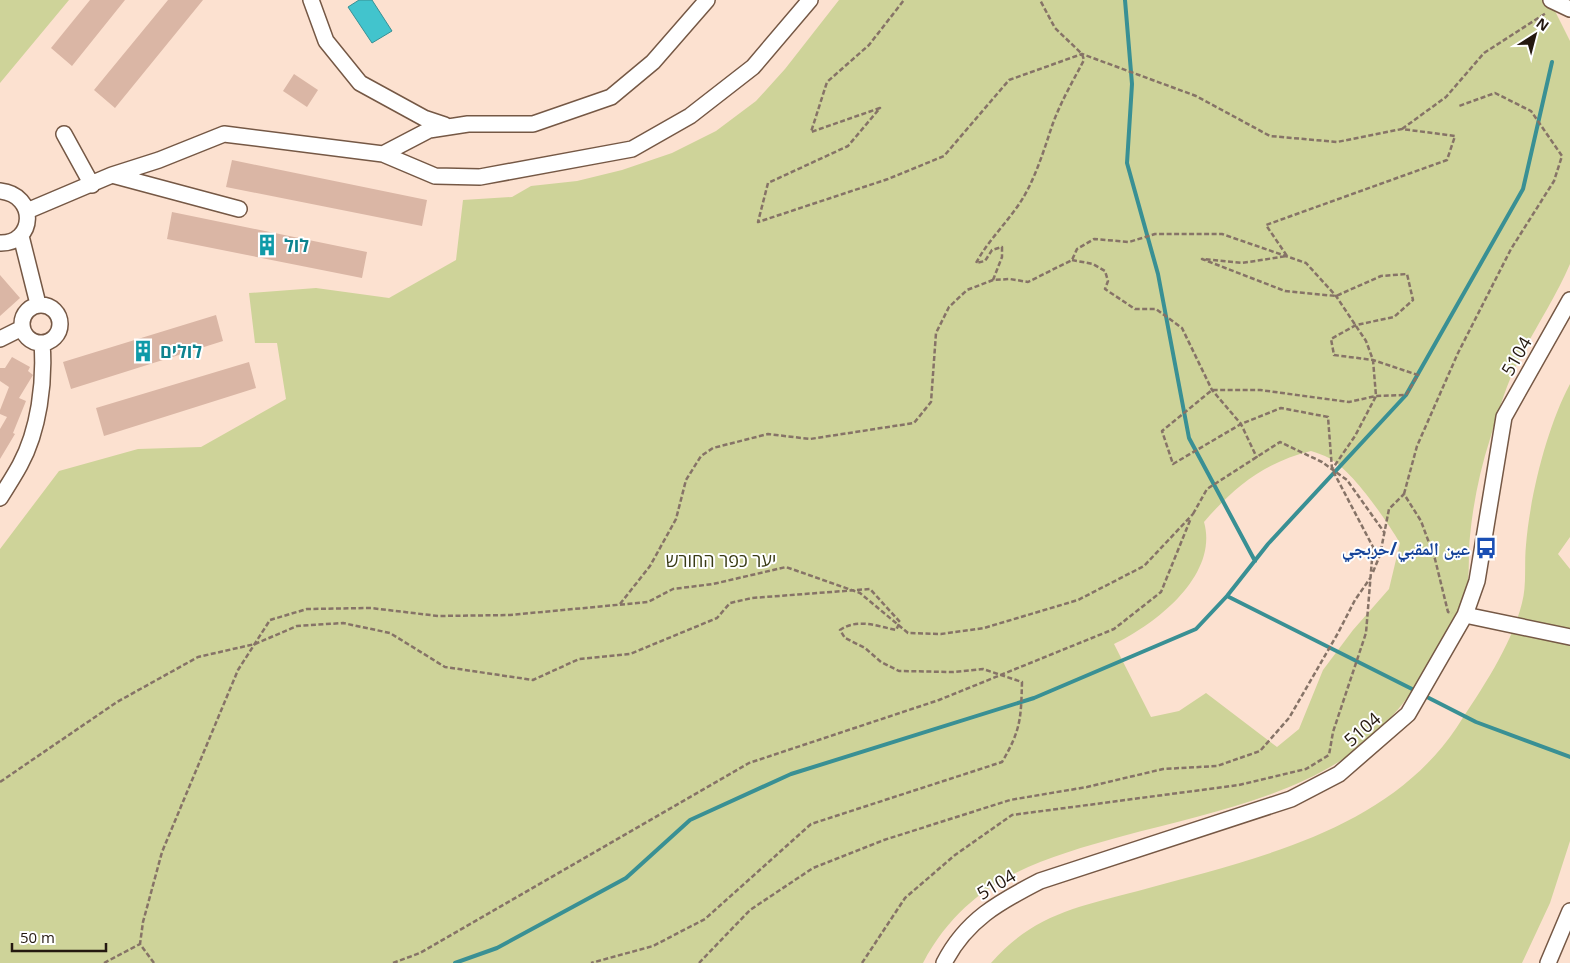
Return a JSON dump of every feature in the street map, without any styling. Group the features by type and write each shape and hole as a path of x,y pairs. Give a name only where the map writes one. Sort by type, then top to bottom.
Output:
{"street":[{"path":"311,0 326,41 360,83 424,118 450,127"},
{"path":"383,154 429,130 468,124 534,124 611,97 653,62 707,0"},
{"path":"27,211 112,175 159,160 224,134 383,154 435,176 480,177 632,149 690,116 754,67 810,0"},
{"path":"64,134 92,185"},
{"path":"112,175 239,209"},
{"path":"0,191 18,196 27,211 26,228 20,236 14,241 0,243"},
{"path":"20,236 38,304"},
{"name":"5104","path":"944,963 951,950 978,917 1007,898 1040,881 1291,798 1339,774 1408,714 1465,615 1477,581 1504,416 1570,300"},
{"path":"38,304 44,304 55,311 60,322 58,334 54,339 42,343 31,341 22,328 23,315 32,306 38,304"},
{"path":"0,339 22,328"},
{"path":"0,498 21,463 31,437 44,368 42,343"},
{"path":"1465,615 1570,638"},
{"path":"1548,963 1570,911"}],"path":[{"path":"904,0 868,45 827,82 811,132 880,108 848,146 768,183 758,222 888,179 944,156 1010,80 1082,54"},
{"path":"1040,0 1055,28 1082,54 1196,96 1270,136 1337,142 1402,129 1454,136 1447,160 1266,225 1288,256"},
{"path":"1402,129 1446,98 1484,53 1560,4"},
{"path":"993,280 1002,257 1002,247 992,250 985,261 976,263 992,237 1009,219 1024,197 1047,144 1053,125 1084,60 1082,54"},
{"path":"699,963 750,910 781,889 813,868 884,840 1010,800 1087,787 1163,769 1217,766 1260,751 1289,718 1355,600 1372,575 1380,555 1389,509 1404,494 1417,446 1458,353 1511,249 1554,181 1562,156 1531,111 1495,94 1460,106"},
{"path":"1072,260 1076,249 1094,239 1130,242 1155,234 1222,234 1306,263 1336,296 1366,340 1373,360 1376,396 1356,436 1332,469"},
{"path":"862,963 905,898 956,855 1012,815 1239,785 1306,769 1329,755 1333,732 1366,633 1373,547 1332,469 1328,417 1281,408 1241,424 1174,464 1162,431 1212,390 1260,390 1349,402 1376,396 1406,395 1418,375 1373,360 1334,355 1332,339 1356,325 1394,317 1413,300 1407,274 1381,276 1336,296 1285,291 1202,259 1242,263 1288,256"},
{"path":"620,604 654,558 676,519 686,480 701,456 713,448 741,439 768,434 810,439 914,423 931,402 936,333 949,307 967,290 993,280 1010,279 1028,282 1072,260 1093,264 1105,271 1108,281 1105,289 1135,310 1156,309 1182,328 1212,390 1241,424 1257,458"},
{"path":"393,963 420,953 749,762 939,700 1114,629 1161,592 1193,514 1207,489 1280,442 1322,462 1347,480 1384,532"},
{"path":"1404,494 1421,521 1435,559 1448,612 1465,615"},
{"path":"154,963 140,944 143,922 162,852 238,670 270,620 307,609 371,608 447,616 510,615 648,602 673,589 713,584 786,567 854,590 908,633 941,634 976,629 1078,600 1144,566 1193,514"},
{"path":"0,782 117,702 198,657 255,644 297,626 343,623 390,633 445,667 533,680 579,659 630,654 717,618 730,603 752,598 870,589 900,622 899,626 896,630 866,623 846,625 840,630 845,638 865,648 881,662 899,671 953,672 983,669 1004,674 1022,682 1020,723 1002,762 811,824 705,919 653,946 591,963"},
{"path":"104,963 140,944"}],"green space":[{"path":"0,0 69,0 0,83"},
{"name":"יער כפר החורש","path":"839,0 1565,0 1555,11 1570,41 1570,264 1514,370 1498,413 1483,463 1475,499 1469,542 1468,582 1464,599 1439,650 1420,681 1398,710 1373,736 1347,756 1287,788 1221,810 1062,854 1034,864 1008,877 983,892 961,911 941,935 923,963 0,963 0,549 59,471 138,449 201,447 286,399 277,343 255,343 249,293 316,288 389,298 456,260 463,200 512,197 531,186 577,181 622,170 672,153 716,131 756,101 785,69","holes":["1311,451 1329,458 1348,474 1378,509 1400,543 1389,589 1353,630 1323,670 1299,729 1277,747 1206,693 1179,711 1151,717 1114,644 1131,635 1165,611 1193,579 1202,561 1206,542 1204,522 1215,509 1239,487 1265,469 1294,456"]},
{"path":"1570,384 1570,537 1558,554 1570,569 1570,841 1550,903 1522,963 991,963 1007,946 1024,933 1058,915 1096,902 1226,867 1314,837 1355,817 1393,793 1428,763 1457,727 1485,683 1511,636 1524,596 1528,526 1541,462 1554,420"}],"water":[{"path":"359,0 372,0 392,31 372,43 348,7"}],"building":[{"path":"90,0 125,0 72,66 51,48"},
{"path":"168,0 203,0 115,108 94,90"},
{"path":"294,74 318,90 307,107 283,91"},
{"name":"לול","path":"232,160 427,200 422,226 226,187"},
{"name":"לול","path":"172,212 367,252 362,278 167,239"},
{"path":"0,275 20,298 0,316"},
{"name":"לולים","path":"216,315 223,341 71,389 63,362"},
{"path":"12,357 30,367 28,371 33,375 19,398 26,401 13,433 15,434 0,459 0,429 7,417 0,414 0,410 9,387 0,381 0,368 5,368"},
{"path":"249,362 256,388 104,436 96,408"}],"waterway":[{"path":"1125,0 1132,84 1127,163 1158,274 1189,438 1255,561"},
{"path":"455,963 497,948 626,878 690,820 791,774 1034,698 1196,629 1227,596 1268,544 1406,395 1523,189 1552,62"},
{"path":"1227,596 1416,691"},
{"path":"1423,695 1476,722 1570,757"}],"place":[{"name":"לול","path":"267,245"},
{"name":"לולים","path":"143,351"},
{"name":"عين المقبي/حربجي","path":"1486,548"}]}
